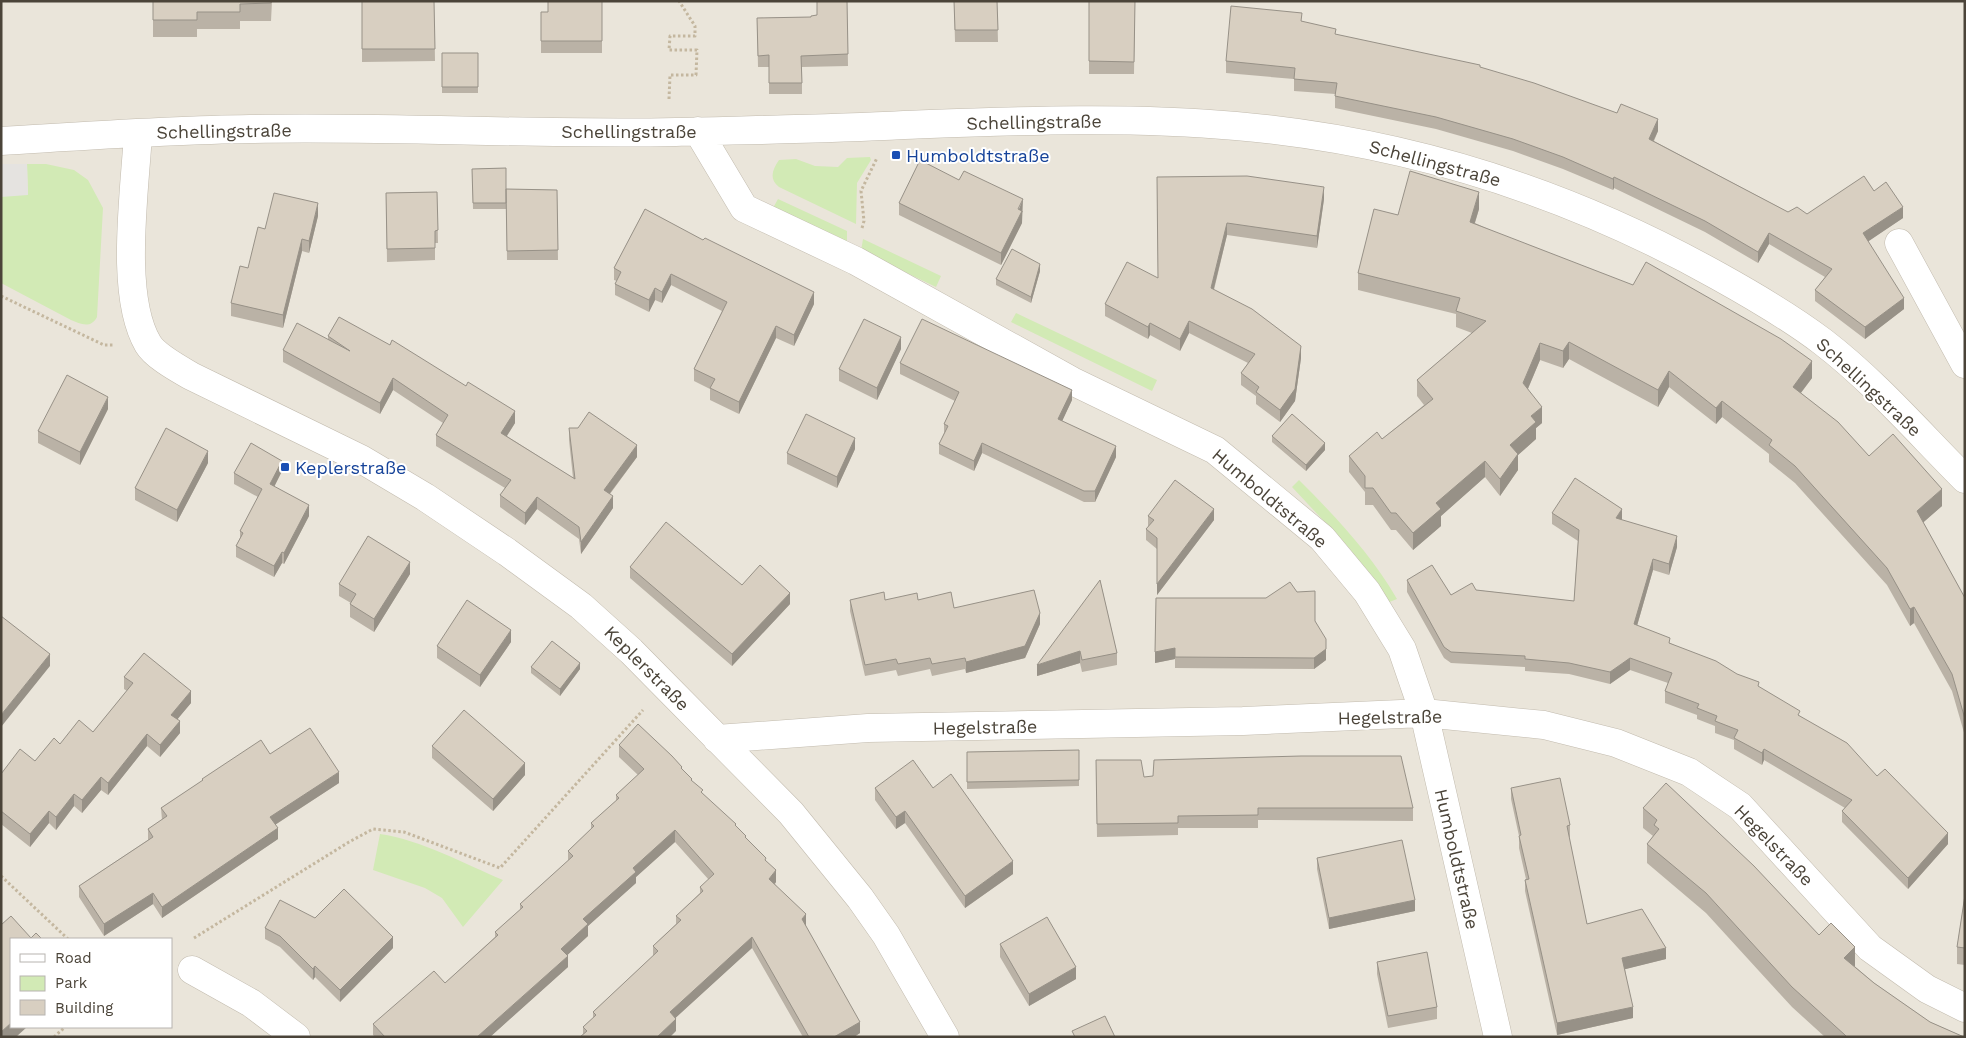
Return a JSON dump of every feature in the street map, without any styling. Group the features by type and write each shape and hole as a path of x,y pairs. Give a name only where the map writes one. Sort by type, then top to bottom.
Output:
{"street":[{"name":"Schellingstraße","path":"1,141 252,129 668,132 995,122 1094,121 1181,122 1241,126 1311,135 1389,149 1519,185 1609,220 1660,244 1746,292 1825,344 1867,380 1965,479"},
{"name":"Humboldtstraße","path":"698,131 744,208 856,261 1072,380 1215,450 1322,538 1367,592 1402,649 1424,713 1498,1037"},
{"name":"Keplerstraße","path":"138,134 132,274 135,312 149,345 170,363 191,376 361,459 425,497 507,552 581,606 631,651 791,814 860,898 886,935 945,1037"},
{"path":"1899,243 1965,364"},
{"name":"Hegelstraße","path":"717,739 868,728 1243,721 1424,713 1544,725 1616,743 1689,772 1740,806 1870,948 1927,989 1965,1008"},
{"path":"192,970 251,1004 296,1037"}],"path":[{"path":"668,132 670,74 696,75 697,50 670,50 670,36 695,36 695,26 679,1"},
{"path":"856,261 857,242 864,222 861,191 892,126"},
{"path":"1,296 104,345 149,345"},
{"path":"188,942 340,847 373,829 404,832 500,868 634,721"},
{"path":"1,876 67,938"},
{"path":"54,1037 64,1028"}],"shaded area":[{"path":"1,1 1965,1 1965,1037 1,1037"},
{"path":"1,164 27,164 28,195 1,197"}],"green space":[{"path":"870,157 871,160 857,183 856,224 779,187 773,178 773,171 779,160 796,159 815,166 838,167 847,158"},
{"path":"27,164 46,164 74,170 88,180 103,208 97,317 92,323 82,324 71,320 1,283 1,195 28,194"},
{"path":"778,199 847,231 847,244 773,208"},
{"path":"863,239 941,276 936,287 861,251"},
{"path":"1016,313 1157,380 1152,391 1011,322"},
{"path":"1299,480 1364,551 1397,599 1387,603 1350,549 1292,487"},
{"path":"380,834 411,841 503,880 463,927 442,898 425,888 373,870"}],"building":[{"path":"153,1 271,1 271,3 240,4 240,12 197,12 197,20 153,20"},
{"path":"362,1 434,1 435,49 362,49"},
{"path":"548,1 602,1 602,41 541,41 541,12 548,12"},
{"path":"817,1 847,1 848,54 801,56 802,83 769,83 769,55 758,56 757,18 811,17 817,15"},
{"path":"954,1 997,1 998,30 955,30"},
{"path":"1089,1 1135,1 1134,62 1089,61"},
{"path":"1231,6 1302,13 1301,21 1336,29 1335,34 1480,65 1480,67 1534,83 1617,113 1621,104 1658,119 1649,139 1788,212 1797,207 1807,214 1864,176 1874,191 1886,182 1903,207 1863,233 1904,298 1865,327 1815,290 1832,269 1769,233 1758,252 1705,221 1614,177 1613,179 1563,157 1513,139 1436,117 1335,96 1337,83 1294,79 1295,68 1226,61"},
{"path":"442,53 478,53 478,87 442,87"},
{"path":"920,160 959,180 964,171 1023,199 1018,209 1022,211 1001,253 899,203"},
{"path":"506,168 506,203 473,203 472,169"},
{"path":"1410,171 1479,192 1470,222 1633,285 1646,262 1781,339 1812,361 1793,387 1838,422 1869,456 1893,434 1942,489 1917,511 1965,598 1965,719 1952,674 1914,607 1910,609 1887,568 1795,466 1769,445 1772,440 1722,401 1716,408 1669,371 1658,390 1569,342 1563,351 1540,343 1523,383 1542,407 1531,416 1536,422 1510,445 1518,454 1500,479 1485,461 1436,503 1441,509 1413,533 1396,513 1391,513 1373,488 1365,488 1365,476 1349,456 1377,432 1382,439 1433,399 1417,380 1486,321 1456,311 1460,298 1358,273 1374,209 1398,215"},
{"path":"1247,176 1324,187 1317,236 1227,223 1211,288 1252,309 1301,346 1295,389 1280,410 1256,392 1259,387 1241,373 1255,354 1189,321 1180,339 1150,323 1148,327 1105,304 1127,262 1158,278 1157,177"},
{"path":"506,189 557,190 558,250 507,251"},
{"path":"437,192 438,230 435,231 435,248 387,249 386,193"},
{"path":"274,193 318,203 309,241 302,239 283,315 231,303 240,266 248,268 258,227 265,229"},
{"path":"645,209 703,240 705,238 814,292 794,335 776,326 739,402 710,388 715,379 694,369 727,302 671,274 662,292 655,288 649,300 615,284 621,272 614,268"},
{"path":"1012,249 1040,264 1031,297 996,279"},
{"path":"339,317 390,345 392,340 466,386 468,382 515,411 501,433 575,479 569,428 578,428 589,412 637,445 604,490 613,496 581,542 579,527 537,497 525,513 500,495 511,480 436,435 448,415 393,378 380,403 283,350 297,323 350,351 328,336"},
{"path":"864,319 901,337 877,388 839,369"},
{"path":"922,319 1072,390 1058,419 1116,446 1095,491 1084,491 982,443 974,461 939,444 948,426 944,424 959,392 900,363"},
{"path":"67,375 108,397 80,452 38,431"},
{"path":"806,414 855,438 837,477 787,453"},
{"path":"1292,414 1325,443 1306,465 1272,436"},
{"path":"166,428 208,451 177,510 135,488"},
{"path":"251,443 282,461 270,484 309,505 284,553 282,552 274,566 236,546 243,533 240,531 262,489 234,473"},
{"path":"1575,478 1622,509 1616,518 1677,536 1669,564 1653,559 1634,624 1670,638 1669,643 1716,661 1737,674 1759,682 1758,686 1800,711 1798,715 1847,743 1877,776 1885,769 1948,833 1908,878 1842,811 1852,800 1764,749 1762,753 1734,738 1738,730 1715,721 1717,716 1697,708 1699,704 1665,691 1672,673 1630,658 1610,672 1569,663 1525,659 1525,656 1451,652 1444,647 1407,580 1432,565 1451,595 1472,583 1476,590 1574,601 1579,530 1552,513"},
{"path":"1175,480 1214,509 1157,584 1157,538 1146,529 1154,520 1148,516"},
{"path":"666,522 742,585 760,565 790,593 732,654 630,567"},
{"path":"368,536 410,562 374,619 350,604 356,594 339,584"},
{"path":"1100,580 1117,653 1082,660 1080,651 1037,665"},
{"path":"1290,582 1297,592 1315,591 1315,621 1326,639 1326,649 1314,658 1175,657 1175,648 1155,652 1156,598 1266,598"},
{"path":"1034,590 1040,613 1025,646 966,662 965,658 932,664 930,658 898,664 896,659 865,665 850,600 884,592 885,600 917,593 918,600 951,592 954,608"},
{"path":"467,600 511,630 480,675 437,646"},
{"path":"1,616 50,654 1,715"},
{"path":"552,641 580,663 560,689 531,667"},
{"path":"144,653 191,691 171,715 180,721 160,745 147,734 108,783 101,777 82,800 74,794 56,817 49,811 30,834 1,811 1,774 20,749 35,761 54,738 60,744 79,720 93,732 133,683 124,677"},
{"path":"464,710 525,763 493,799 432,746"},
{"path":"638,724 672,756 691,780 703,790 701,792 736,824 745,837 766,858 765,860 776,870 769,879 806,914 802,919 860,1022 834,1037 809,1037 752,937 670,1012 676,1019 657,1037 580,1037 587,1031 583,1027 596,1015 593,1012 658,951 653,946 681,920 676,916 703,891 700,887 714,874 675,830 633,868 636,872 583,919 588,924 561,949 568,956 477,1037 385,1037 373,1024 434,971 445,983 498,935 495,932 523,907 520,904 573,856 568,851 594,826 591,823 619,798 616,795 644,769 619,745"},
{"path":"310,728 339,772 270,817 278,828 162,907 153,893 104,924 79,886 153,837 148,829 167,816 161,808 202,779 261,740 270,754"},
{"path":"1079,750 1079,780 967,782 967,752"},
{"path":"1301,756 1401,756 1413,808 1258,808 1258,815 1178,816 1178,823 1097,824 1096,760 1141,760 1144,777 1153,776 1154,760"},
{"path":"913,760 933,788 951,774 1013,861 965,896 905,811 896,817 875,788"},
{"path":"1560,778 1570,825 1567,826 1587,924 1642,909 1666,948 1622,958 1633,1007 1557,1023 1525,880 1529,879 1511,788"},
{"path":"1666,783 1754,866 1819,935 1831,923 1855,947 1844,958 1874,983 1930,1022 1964,1037 1847,1037 1792,987 1706,893 1647,844 1659,829 1654,825 1657,820 1643,808"},
{"path":"1402,840 1415,900 1329,918 1317,858"},
{"path":"344,889 393,937 340,990 315,966 313,969 280,936 265,928 280,900 315,918"},
{"path":"1965,895 1965,948 1957,947"},
{"path":"11,916 31,938 10,938 10,1024 1,1032 1,925"},
{"path":"1047,917 1076,967 1029,994 1000,944"},
{"path":"36,933 41,938 31,938"},
{"path":"1427,952 1437,1007 1388,1016 1377,962"},
{"path":"1105,1016 1115,1037 1075,1037 1072,1031"}],"place":[{"name":"Humboldtstraße","path":"896,155"},
{"name":"Keplerstraße","path":"285,467"}]}
